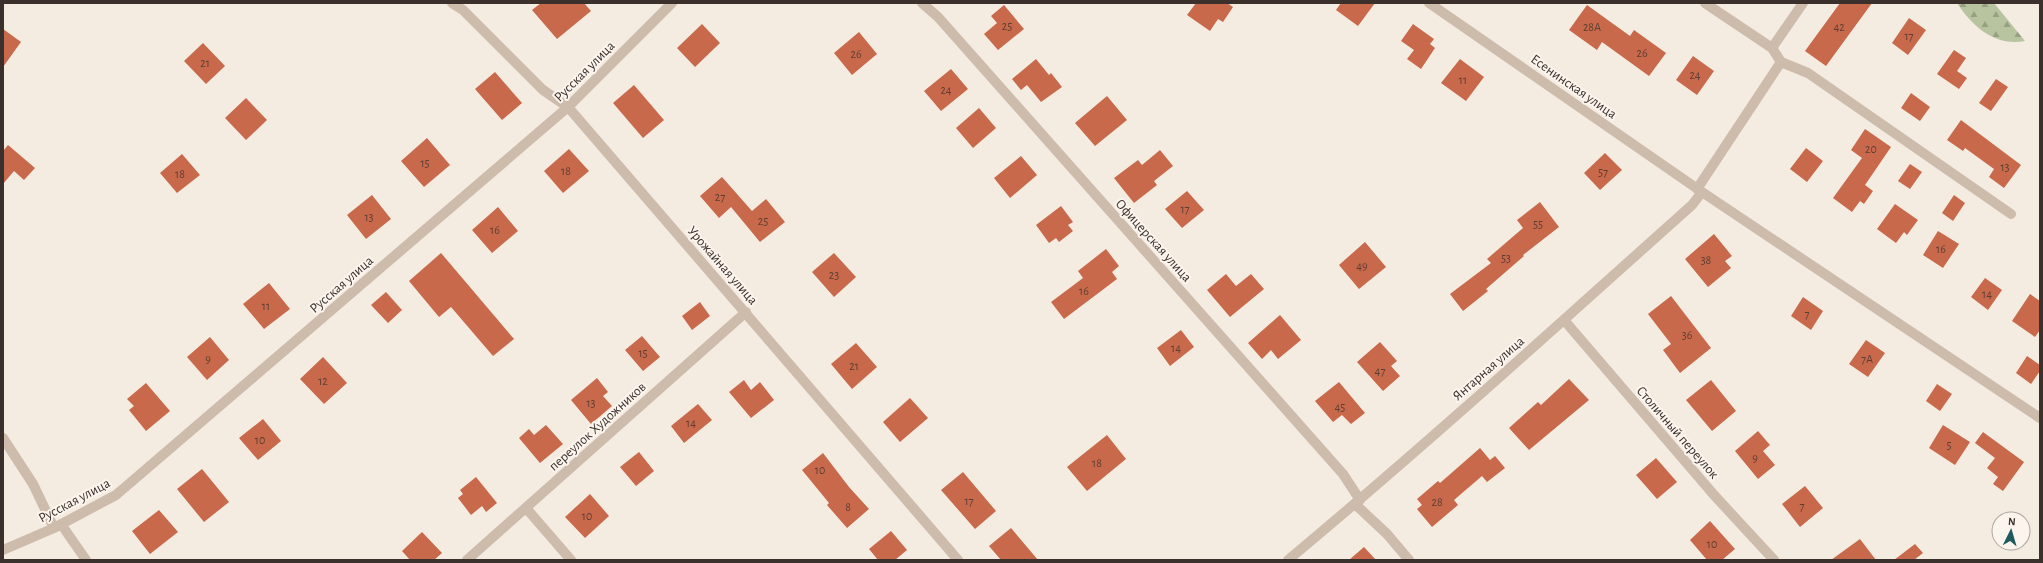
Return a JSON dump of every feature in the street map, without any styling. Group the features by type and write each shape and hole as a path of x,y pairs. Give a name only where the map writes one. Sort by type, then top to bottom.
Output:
{"street":[{"name":"Урожайная улица","path":"452,3 463,10 543,90 568,107 958,560"},
{"name":"Русская улица","path":"3,550 57,526 116,495 568,107 672,3"},
{"name":"Офицерская улица","path":"922,3 938,17 1343,474 1358,502 1409,560"},
{"name":"Есенинская улица","path":"1429,3 1700,191 2040,418"},
{"path":"1705,3 1772,48 1781,62 1808,73 2010,214"},
{"path":"1772,48 1803,3"},
{"name":"Янтарная улица","path":"1288,560 1358,502 1692,205 1781,62"},
{"name":"переулок Художников","path":"467,560 746,312"},
{"name":"Столичный переулок","path":"1564,320 1709,489 1774,560"},
{"path":"3,438 33,484 57,526 86,560"},
{"path":"526,508 571,560"}],"green space":[{"path":"1957,3 1994,3 2025,41 2004,41 1985,33 1977,27"}],"building":[{"path":"541,3 584,3 591,11 557,39 532,10"},
{"path":"1196,3 1227,3 1233,7 1223,22 1218,19 1210,31 1187,15"},
{"path":"1341,3 1375,3 1358,26 1336,10"},
{"path":"1840,3 1872,3 1826,66 1805,51"},
{"path":"1004,5 1024,29 998,50 984,34 997,23 991,16"},
{"path":"1587,5 1630,36 1634,30 1666,53 1649,76 1602,42 1597,50 1569,30"},
{"path":"1909,18 1926,30 1908,55 1892,43"},
{"path":"702,24 720,43 695,67 677,48"},
{"path":"1413,24 1434,39 1430,44 1435,48 1421,69 1407,59 1414,50 1401,41"},
{"path":"3,29 21,42 3,67"},
{"path":"859,32 877,54 852,75 834,53"},
{"path":"203,43 225,66 206,84 184,61"},
{"path":"1954,50 1966,58 1957,71 1967,78 1959,89 1937,74"},
{"path":"1693,56 1714,71 1697,95 1676,80"},
{"path":"1036,59 1049,75 1051,73 1062,87 1041,102 1027,85 1021,90 1012,79"},
{"path":"1460,59 1484,77 1466,101 1441,83"},
{"path":"951,69 968,89 941,111 924,91"},
{"path":"495,72 522,103 502,120 475,89"},
{"path":"1996,79 2008,87 1991,111 1979,103"},
{"path":"634,85 664,120 643,138 613,103"},
{"path":"1911,93 1930,107 1920,121 1901,108"},
{"path":"1107,96 1127,120 1095,146 1075,123"},
{"path":"246,98 267,120 246,140 225,118"},
{"path":"979,108 996,128 973,148 956,128"},
{"path":"1961,120 2021,165 2004,188 1989,177 1994,169 1965,148 1963,151 1947,140"},
{"path":"1865,129 1891,147 1865,185 1873,191 1864,204 1860,201 1852,212 1833,198 1862,158 1851,150"},
{"path":"427,138 450,165 424,187 401,161"},
{"path":"8,145 35,168 24,180 14,171 3,184 3,151"},
{"path":"1806,148 1823,161 1807,182 1790,169"},
{"path":"569,149 589,171 563,193 544,171"},
{"path":"1160,150 1173,166 1154,181 1157,185 1134,203 1114,178 1138,160 1142,165"},
{"path":"1605,153 1622,170 1600,190 1584,173"},
{"path":"182,154 200,175 177,193 160,173"},
{"path":"1021,156 1037,175 1010,198 994,178"},
{"path":"1910,164 1922,172 1910,189 1898,181"},
{"path":"722,177 752,211 766,199 785,222 760,242 731,207 719,218 700,196"},
{"path":"1187,191 1204,210 1182,228 1165,209"},
{"path":"372,195 391,219 366,239 347,215"},
{"path":"1954,195 1965,203 1953,221 1942,213"},
{"path":"1540,202 1559,227 1523,255 1524,256 1486,289 1488,291 1463,311 1450,294 1491,263 1487,259 1523,228 1517,220"},
{"path":"1895,204 1918,220 1907,235 1904,232 1896,243 1877,229"},
{"path":"1061,206 1073,222 1068,225 1073,231 1059,242 1056,238 1049,243 1036,225"},
{"path":"498,207 518,231 492,253 472,230"},
{"path":"1938,231 1959,244 1943,268 1923,255"},
{"path":"1714,234 1732,256 1725,261 1731,268 1708,287 1685,259"},
{"path":"1365,242 1386,267 1359,289 1339,265"},
{"path":"1106,249 1119,266 1112,272 1117,279 1064,319 1051,302 1083,278 1078,271"},
{"path":"441,253 514,339 493,356 451,307 439,317 409,281"},
{"path":"834,253 856,277 834,297 812,272"},
{"path":"1226,274 1236,286 1251,274 1264,289 1230,317 1207,290"},
{"path":"1985,278 2002,290 1988,310 1971,297"},
{"path":"269,283 290,309 264,329 243,304"},
{"path":"386,292 402,310 388,323 371,305"},
{"path":"2030,294 2040,301 2040,330 2035,337 2012,321"},
{"path":"1671,296 1711,348 1680,373 1663,350 1671,344 1648,314"},
{"path":"1803,297 1823,311 1811,330 1791,316"},
{"path":"700,302 710,316 692,330 682,316"},
{"path":"1280,315 1301,340 1278,359 1271,350 1262,359 1248,343"},
{"path":"1181,330 1194,347 1170,366 1157,348"},
{"path":"642,336 660,357 643,371 625,350"},
{"path":"210,337 229,360 207,380 187,357"},
{"path":"1866,340 1885,353 1868,377 1849,364"},
{"path":"1380,342 1397,361 1391,366 1400,376 1383,391 1357,362"},
{"path":"856,343 877,367 852,389 831,364"},
{"path":"2027,356 2040,365 2040,371 2031,384 2016,373"},
{"path":"323,357 347,383 324,404 300,379"},
{"path":"597,378 608,392 603,396 612,406 591,424 571,400"},
{"path":"1569,379 1589,400 1529,450 1509,428 1538,402 1541,405"},
{"path":"744,380 751,390 760,382 774,400 751,418 729,392"},
{"path":"1711,380 1736,411 1712,431 1686,400"},
{"path":"1339,382 1365,413 1351,424 1342,415 1333,422 1315,401"},
{"path":"146,383 170,411 146,431 129,410 134,406 127,399"},
{"path":"1937,384 1952,394 1940,411 1926,401"},
{"path":"910,398 928,418 900,442 883,422"},
{"path":"698,404 712,420 684,443 671,426"},
{"path":"263,419 281,441 258,460 239,438"},
{"path":"546,425 563,444 540,463 519,438 529,429 534,435"},
{"path":"1943,425 1970,442 1955,465 1929,448"},
{"path":"1758,431 1770,445 1763,451 1775,465 1758,479 1735,451"},
{"path":"1983,432 2024,462 2003,491 1993,484 1998,477 1987,468 1995,458 1975,443"},
{"path":"1107,435 1126,459 1087,491 1067,467"},
{"path":"1480,448 1490,460 1495,456 1505,468 1487,482 1482,476 1454,500 1458,505 1432,527 1417,509 1422,505 1417,499 1438,481 1440,483"},
{"path":"639,452 654,471 636,486 620,467"},
{"path":"823,453 849,487 869,509 847,528 827,505 829,503 802,470"},
{"path":"1656,458 1677,482 1657,499 1636,475"},
{"path":"202,469 229,502 204,522 177,489"},
{"path":"963,472 996,511 975,529 941,490"},
{"path":"476,477 497,503 486,512 482,506 471,515 458,498 463,494 460,490"},
{"path":"1805,486 1823,508 1800,527 1782,504"},
{"path":"590,494 609,516 585,538 565,517"},
{"path":"159,510 178,532 150,554 132,531"},
{"path":"1710,521 1735,549 1722,560 1707,560 1690,540"},
{"path":"1011,528 1038,560 1001,560 989,546"},
{"path":"891,531 907,550 895,560 878,560 869,549"},
{"path":"422,532 442,553 434,560 410,560 402,551"},
{"path":"1860,539 1876,560 1831,560"},
{"path":"1915,544 1923,553 1914,560 1894,560"},
{"path":"1364,547 1376,560 1349,560"}]}
